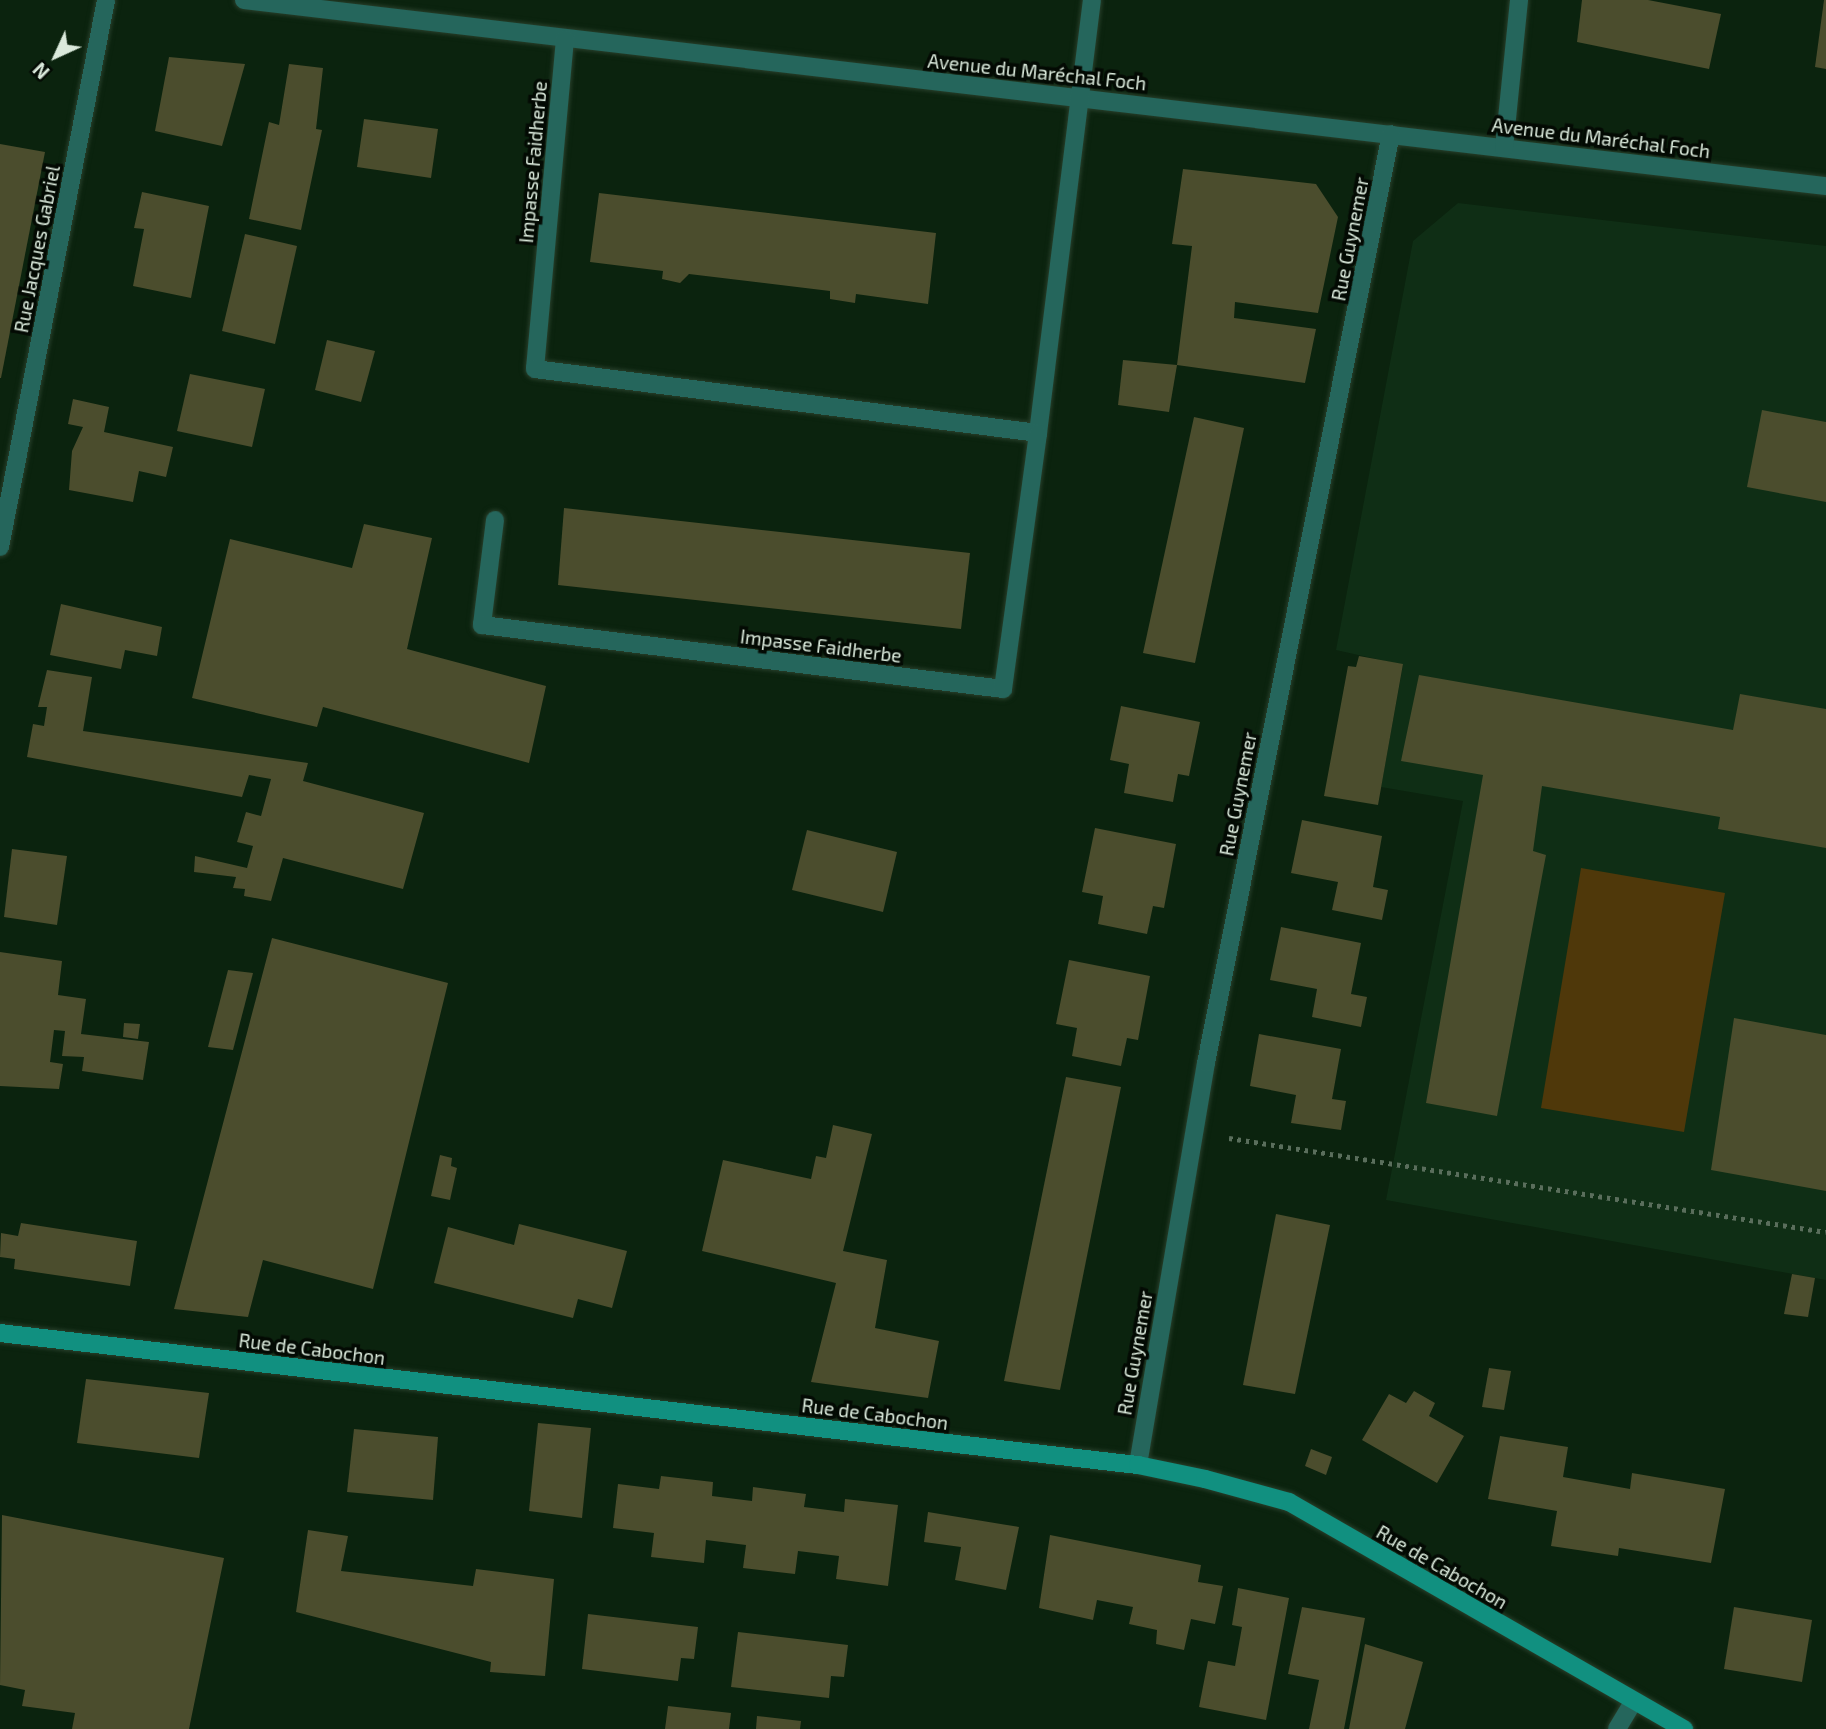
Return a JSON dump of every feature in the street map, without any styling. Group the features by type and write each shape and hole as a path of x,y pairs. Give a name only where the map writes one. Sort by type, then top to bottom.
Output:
{"street":[{"name":"Rue Jacques Gabriel","path":"0,547 106,0"},
{"name":"Avenue du Maréchal Foch","path":"244,0 1826,186"},
{"name":"Impasse Faidherbe","path":"495,520 482,625 1003,689 1082,99 1092,0"},
{"path":"1504,148 1519,0"},
{"name":"Impasse Faidherbe","path":"565,39 535,369 1038,433"},
{"name":"Rue Guynemer","path":"1138,1465 1194,1132 1391,134"},
{"name":"Rue de Cabochon","path":"0,1333 1138,1465 1289,1502 1684,1729"},
{"path":"1617,1729 1633,1702"}],"path":[{"path":"1194,1132 1826,1232"}],"shaded area":[{"path":"1458,203 1826,246 1826,1280 1386,1200 1463,801 1381,787 1403,665 1336,650 1413,241"},
{"path":"1581,868 1725,893 1684,1132 1541,1108"}],"building":[{"path":"1582,0 1648,0 1721,14 1709,69 1577,42"},
{"path":"1826,0 1826,69 1815,67"},
{"path":"169,57 245,64 222,146 155,131"},
{"path":"289,64 323,68 316,129 322,130 301,230 249,219 269,122 279,125"},
{"path":"364,119 438,129 431,178 357,167"},
{"path":"0,144 45,152 1,378 0,378"},
{"path":"1183,169 1316,184 1338,217 1318,313 1235,302 1234,318 1316,329 1305,383 1177,365 1192,246 1172,244"},
{"path":"142,192 209,206 191,298 133,286 144,229 134,228"},
{"path":"599,193 936,233 928,304 856,294 855,303 830,299 830,291 689,274 680,283 662,279 663,271 590,262"},
{"path":"245,234 297,246 275,344 222,331"},
{"path":"327,340 375,351 361,402 315,390"},
{"path":"1123,360 1177,365 1169,412 1118,405"},
{"path":"190,374 265,389 252,447 177,431"},
{"path":"73,399 109,407 104,432 173,447 166,477 139,471 133,502 69,490 72,451 83,427 68,424"},
{"path":"1762,410 1826,422 1826,502 1747,487"},
{"path":"1194,417 1244,428 1195,663 1143,653"},
{"path":"564,508 970,553 961,629 558,585"},
{"path":"364,524 432,538 407,649 546,686 529,763 323,707 317,727 192,698 230,539 352,568"},
{"path":"61,604 162,627 157,656 125,650 121,669 50,655"},
{"path":"1359,656 1403,664 1378,805 1324,796 1348,666 1356,667"},
{"path":"47,670 92,677 83,731 308,763 303,781 424,813 403,889 283,858 271,901 244,896 245,889 233,888 236,877 194,872 195,856 247,868 253,846 237,842 246,812 261,816 271,779 249,775 242,797 27,757 33,724 44,726 47,707 38,707"},
{"path":"1419,675 1733,730 1740,694 1826,709 1826,848 1718,829 1720,817 1542,786 1533,851 1546,855 1497,1116 1426,1103 1483,775 1401,761"},
{"path":"1121,706 1200,722 1189,776 1178,774 1173,802 1124,793 1129,764 1110,760"},
{"path":"1302,820 1382,836 1373,887 1388,890 1382,920 1332,910 1338,882 1291,873"},
{"path":"1095,828 1176,844 1164,908 1153,906 1147,934 1098,924 1103,896 1082,892"},
{"path":"807,830 897,852 883,912 792,890"},
{"path":"12,849 67,856 57,925 4,917"},
{"path":"1281,927 1361,943 1351,994 1367,997 1361,1027 1312,1017 1317,989 1270,980"},
{"path":"272,938 448,983 373,1289 263,1260 248,1317 174,1309"},
{"path":"0,952 62,961 58,995 86,999 81,1034 149,1042 143,1080 82,1071 84,1057 62,1056 65,1031 54,1030 50,1062 63,1064 59,1089 0,1086"},
{"path":"1069,960 1150,976 1138,1040 1127,1038 1121,1066 1072,1056 1077,1028 1056,1024"},
{"path":"228,970 253,973 233,1050 208,1047"},
{"path":"1734,1018 1826,1035 1826,1191 1711,1170"},
{"path":"124,1023 140,1024 138,1039 123,1037"},
{"path":"1259,1034 1341,1049 1332,1099 1346,1101 1341,1130 1291,1123 1296,1095 1250,1086"},
{"path":"1066,1077 1121,1087 1060,1390 1004,1381"},
{"path":"833,1125 872,1134 843,1251 887,1260 875,1328 939,1341 928,1398 811,1382 836,1283 702,1251 723,1160 811,1179 816,1156 826,1158"},
{"path":"440,1155 452,1158 451,1166 457,1168 450,1200 431,1196"},
{"path":"1276,1214 1330,1225 1295,1394 1243,1385"},
{"path":"21,1223 137,1241 130,1286 14,1269 15,1259 0,1257 1,1233 18,1236"},
{"path":"519,1224 627,1251 612,1308 578,1299 573,1318 434,1283 448,1227 514,1245"},
{"path":"1792,1274 1815,1278 1808,1317 1784,1314"},
{"path":"1489,1368 1511,1371 1504,1410 1482,1407"},
{"path":"86,1379 209,1393 199,1458 77,1443"},
{"path":"1414,1391 1435,1403 1429,1416 1464,1436 1437,1483 1362,1440 1389,1394 1406,1403"},
{"path":"538,1423 591,1428 582,1518 529,1511"},
{"path":"354,1429 438,1437 433,1500 347,1492"},
{"path":"1500,1436 1568,1447 1563,1477 1630,1489 1632,1473 1725,1489 1711,1563 1619,1548 1618,1556 1551,1546 1557,1511 1488,1499"},
{"path":"1311,1449 1332,1457 1326,1475 1305,1466"},
{"path":"661,1476 713,1482 712,1496 752,1501 753,1487 806,1494 804,1507 844,1512 845,1499 898,1505 888,1586 836,1579 839,1556 798,1551 795,1574 743,1568 746,1545 706,1540 704,1563 651,1557 654,1533 613,1528 618,1484 659,1489"},
{"path":"928,1512 1019,1527 1006,1590 955,1580 961,1547 924,1542"},
{"path":"2,1515 224,1558 189,1729 72,1729 75,1713 22,1706 25,1690 0,1685"},
{"path":"308,1530 348,1536 341,1571 473,1586 476,1569 554,1579 545,1676 490,1672 491,1662 296,1612"},
{"path":"1050,1535 1201,1565 1198,1582 1223,1586 1215,1624 1191,1619 1184,1650 1156,1644 1157,1630 1129,1624 1133,1607 1097,1600 1093,1620 1039,1608"},
{"path":"1238,1588 1289,1598 1266,1720 1199,1707 1208,1661 1235,1666 1242,1627 1232,1625"},
{"path":"1302,1607 1365,1618 1344,1729 1309,1729 1319,1680 1288,1674"},
{"path":"1734,1607 1812,1620 1802,1682 1724,1669"},
{"path":"588,1614 698,1627 694,1659 681,1658 678,1681 582,1669"},
{"path":"738,1632 848,1645 844,1677 831,1676 829,1698 731,1687"},
{"path":"1365,1644 1423,1662 1405,1729 1349,1729"},
{"path":"668,1706 731,1713 729,1729 665,1729"},
{"path":"757,1716 801,1721 800,1729 756,1729"}]}
